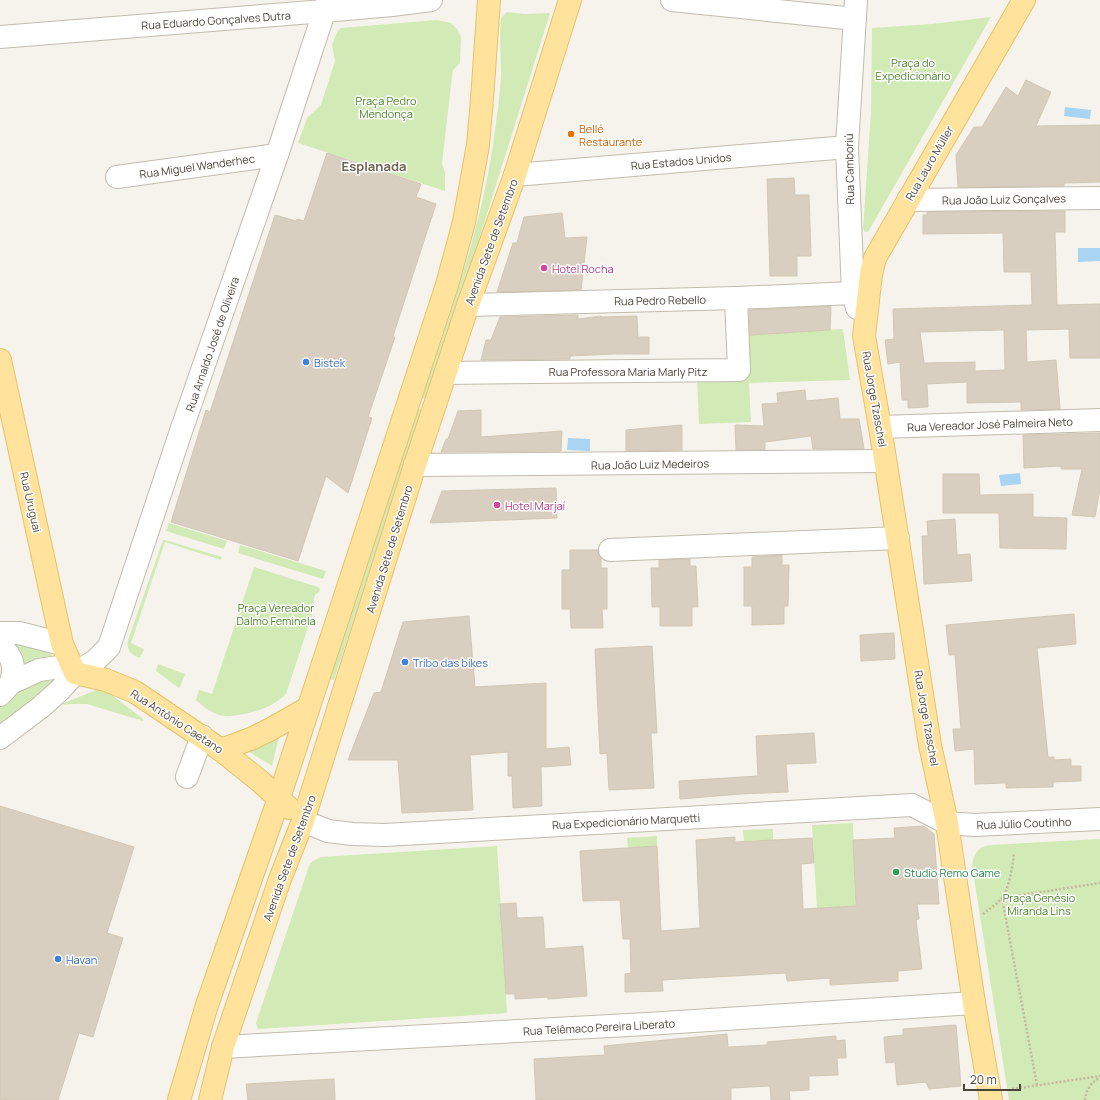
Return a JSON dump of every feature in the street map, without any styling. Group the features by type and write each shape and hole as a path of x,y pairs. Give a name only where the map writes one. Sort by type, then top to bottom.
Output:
{"main road":[{"path":"179,1100 207,1005 279,798 447,285 464,222 478,146 483,91 488,0"},
{"name":"Avenida Sete de Setembro","path":"210,1100 223,1047 280,879 302,821 415,466 468,305 515,175 570,0"},
{"name":"Rua Lauro Müller","path":"864,336 871,274 875,258 1024,0"},
{"name":"Rua Jorge Tzaschel","path":"864,336 898,538 930,745 947,823 974,1003 991,1100"},
{"name":"Rua Uruguai","path":"0,360 5,412 62,644"},
{"path":"62,644 75,673"},
{"name":"Rua Antônio Caetano","path":"75,673 106,680 135,692 221,750 279,798 302,821"},
{"path":"221,750 253,738 308,708"}],"street":[{"name":"Rua Eduardo Gonçalves Dutra","path":"0,37 326,6 431,0"},
{"path":"672,0 856,10"},
{"name":"Rua Arnaldo José de Oliveira","path":"0,738 41,708 75,673 95,660 109,647 180,434 277,155 326,6"},
{"name":"Rua Camboriú","path":"856,10 847,147 853,293 864,336"},
{"name":"Rua Estados Unidos","path":"515,175 847,147"},
{"name":"Rua Miguel Wanderhec","path":"117,177 277,155"},
{"name":"Rua João Luiz Gonçalves","path":"908,200 1100,198"},
{"name":"Rua Pedro Rebello","path":"468,305 736,298 853,293"},
{"name":"Rua Professora Maria Marly Pitz","path":"446,373 739,370 736,298"},
{"name":"Rua Vereador José Palmeira Neto","path":"880,428 1100,420"},
{"name":"Rua João Luiz Medeiros","path":"415,466 885,461"},
{"path":"610,550 898,538"},
{"path":"0,633 19,633 62,644"},
{"path":"0,646 13,662 14,670 6,689"},
{"path":"6,689 30,673 48,668 59,667 75,673"},
{"path":"186,777 202,736"},
{"name":"Rua Expedicionário Marquetti","path":"302,821 328,832 385,835 912,804 947,823"},
{"name":"Rua Júlio Coutinho","path":"947,823 974,825 1100,819"},
{"name":"Rua Telêmaco Pereira Liberato","path":"223,1047 639,1025 974,1003"}],"path":[{"path":"983,914 1002,898 1013,863 1014,853"},
{"path":"1002,898 1100,883"},
{"path":"1002,898 1037,1085"},
{"path":"1012,1089 1100,1077"},
{"path":"1086,1100 1086,1094 1090,1086 1100,1077"}],"green space":[{"path":"507,12 524,14 550,13 471,265 427,399 422,398 463,273 480,209 493,145 499,101 501,75 501,18"},
{"name":"Praça do Expedicionário","path":"991,17 868,232 865,232 863,229 871,112 872,28 932,24"},
{"name":"Praça Pedro Mendonça","path":"437,20 451,23 458,30 461,38 460,63 453,70 452,76 442,164 445,173 445,191 298,143 307,118 321,105 335,61 332,45 337,32 341,28"},
{"path":"843,329 850,380 749,383 751,422 699,424 697,378 749,376 748,335"},
{"path":"419,408 423,410 334,680 329,679"},
{"path":"169,523 227,541 224,549 166,531"},
{"path":"163,540 222,557 221,560 165,542 131,643 144,649 140,658 130,652 128,640"},
{"path":"240,545 326,571 323,579 238,553"},
{"name":"Praça Vereador Dalmo Feminela","path":"254,567 318,587 320,589 315,595 312,606 314,609 286,694 270,706 258,710 245,714 230,716 221,715 209,710 196,700 199,690 212,694"},
{"path":"13,642 45,649 53,656 52,658 20,668"},
{"path":"158,664 185,674 179,688 156,671"},
{"path":"58,673 56,681 0,727 0,705 10,692"},
{"path":"100,686 143,719 143,721 87,704 59,705 94,691"},
{"path":"279,737 272,766 245,749"},
{"path":"853,823 855,906 817,908 812,825"},
{"path":"773,829 773,840 744,841 743,830"},
{"path":"657,836 657,846 628,848 627,838"},
{"name":"Praça Genésio Miranda Lins","path":"1100,839 1100,1100 1009,1100 972,865 974,857 977,851 982,847 990,845"},
{"path":"497,846 507,1013 258,1029 256,1023 310,863 321,857"}],"water":[{"path":"1065,107 1091,110 1090,119 1064,116"},
{"path":"1078,248 1100,248 1100,261 1078,262"},
{"path":"568,438 590,439 590,451 567,450"},
{"path":"1020,473 1021,484 1001,486 999,475"}],"building":[{"path":"1026,80 1051,92 1036,126 1100,125 1100,182 1064,183 1064,186 958,187 956,155 974,127 982,127 1006,87 1018,96"},
{"name":"Bistek","path":"327,153 421,184 416,197 436,204 393,336 395,337 368,417 372,418 348,493 326,476 298,561 171,522 206,410 210,412 275,215 296,221 297,219 304,221"},
{"path":"794,178 795,195 809,195 811,256 797,256 797,276 770,276 767,179"},
{"path":"1065,211 1065,232 1055,232 1057,305 1100,304 1100,358 1070,358 1069,329 1026,330 1027,362 1056,360 1060,409 1021,410 1021,402 967,403 967,382 927,384 928,407 908,408 908,400 902,400 900,362 888,364 885,340 894,339 893,309 1032,305 1031,272 1004,272 1003,233 923,234 923,215 927,215 927,212","holes":["1004,330 1005,370 975,371 975,362 924,363 920,332"]},
{"name":"Hotel Rocha","path":"562,213 565,238 587,237 581,290 497,292 513,243 517,243 524,217"},
{"path":"831,306 830,330 750,335 749,310"},
{"path":"578,315 578,319 601,316 637,316 638,337 649,337 649,354 570,356 570,359 481,360 486,340 491,340 500,317"},
{"path":"805,390 806,401 838,398 840,419 859,419 864,449 813,449 811,436 765,442 765,450 736,450 735,425 764,426 762,404 778,403 777,393"},
{"path":"481,410 481,437 562,431 561,451 441,452 446,439 448,439 458,411"},
{"path":"682,425 682,450 626,451 626,430"},
{"path":"1100,433 1100,489 1095,517 1072,515 1082,469 1061,469 1061,466 1024,468 1023,435"},
{"path":"943,474 979,474 980,495 1033,494 1033,517 1067,518 1066,549 1000,548 999,513 943,513"},
{"name":"Hotel Marjaí","path":"556,488 557,518 430,523 442,491"},
{"path":"955,519 957,555 970,554 972,581 924,584 922,536 928,536 927,521"},
{"path":"570,550 598,550 601,558 601,568 607,568 607,609 602,609 603,628 571,628 570,609 562,609 562,570 570,570"},
{"path":"782,555 782,565 789,565 788,606 784,606 784,624 752,625 752,606 744,606 744,567 752,567 752,557"},
{"path":"690,559 690,566 696,566 698,607 692,607 692,626 660,626 660,607 652,607 651,568 659,568 659,560"},
{"path":"1074,614 1076,644 1037,648 1048,757 1054,757 1054,760 1071,759 1071,766 1081,766 1081,781 1053,782 1053,787 1006,788 1006,783 975,784 974,749 955,751 953,729 961,729 955,655 949,655 946,625"},
{"path":"469,616 475,687 546,683 546,749 569,747 571,765 541,767 542,806 513,808 512,776 508,776 508,752 470,755 473,810 402,813 398,760 348,760 374,693 381,692 403,622"},
{"path":"894,633 895,659 861,661 860,635"},
{"path":"652,646 657,733 651,733 654,788 609,790 607,753 600,754 595,649"},
{"path":"814,733 816,763 786,764 788,792 680,799 679,781 758,776 756,736"},
{"name":"Havan","path":"0,806 134,847 107,933 123,938 93,1037 79,1033 58,1100 0,1100"},
{"path":"924,826 934,834 939,904 917,904 919,919 916,920 922,969 898,971 898,981 830,985 830,978 787,981 786,973 662,980 663,991 625,992 625,974 631,973 630,939 623,939 620,900 583,901 580,851 657,846 661,931 700,928 696,840 735,837 735,842 812,838 814,863 801,864 803,909 856,906 853,840 895,838 894,828"},
{"path":"516,903 517,918 543,917 545,949 583,946 587,996 548,999 548,997 515,999 515,994 506,994 500,904"},
{"path":"956,1025 961,1086 929,1089 926,1082 897,1085 895,1062 886,1063 884,1037 903,1035 903,1029"},
{"path":"727,1034 728,1047 767,1045 767,1042 836,1036 836,1041 845,1040 846,1058 837,1058 838,1075 809,1076 809,1090 789,1091 790,1100 771,1100 770,1086 731,1088 731,1100 536,1100 534,1059 605,1055 604,1046"},
{"path":"334,1079 335,1100 248,1100 246,1084"}],"place":[{"name":"Bellé Restaurante","path":"571,134"},
{"name":"Hotel Rocha","path":"544,268"},
{"name":"Bistek","path":"306,362"},
{"name":"Hotel Marjaí","path":"497,505"},
{"name":"Tribo das bikes","path":"405,662"},
{"name":"Studio Remo Game","path":"896,872"},
{"name":"Havan","path":"58,959"}],"district":[{"name":"Esplanada","path":"374,166"}]}
